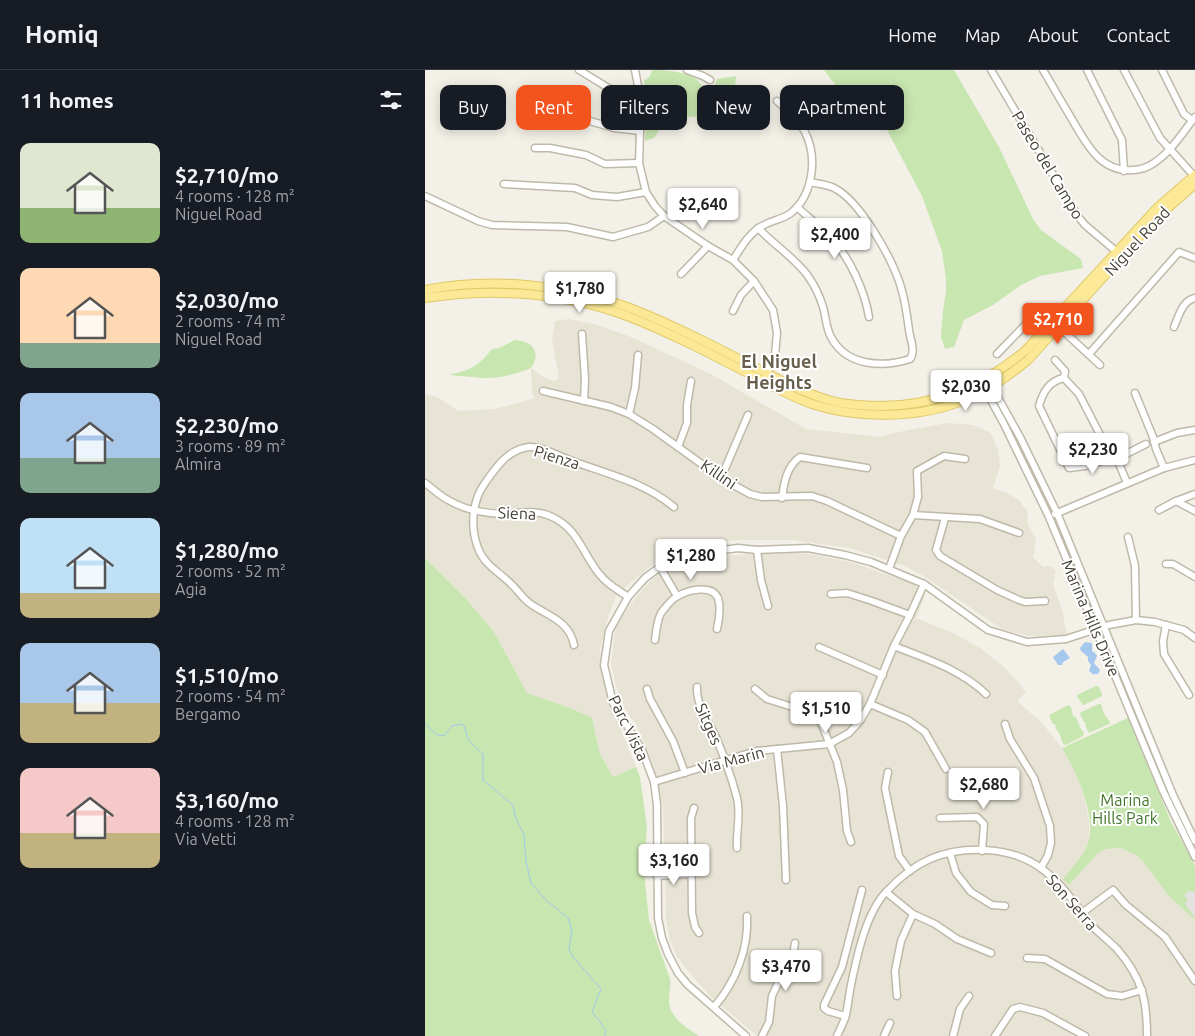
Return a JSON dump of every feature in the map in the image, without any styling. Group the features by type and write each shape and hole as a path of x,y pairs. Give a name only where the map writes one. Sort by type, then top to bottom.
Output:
{"main road":[{"name":"Niguel Road","path":"425,298 494,292 533,294 574,301 627,316 679,339 795,397 835,411 880,416 937,408 963,401 993,386 1028,360 1055,324 1117,252 1159,207 1195,178"},
{"name":"Niguel Road","path":"425,290 496,284 534,286 576,292 629,308 681,331 797,388 837,402 882,407 929,401 962,391 984,380 1007,366 1025,351 1102,279 1195,178"},
{"path":"1102,279 1103,273 1117,256 1117,252 1124,249 1136,237 1141,236"}],"street":[{"path":"579,70 604,85"},
{"path":"635,70 639,85"},
{"path":"687,70 710,80"},
{"name":"Paseo del Campo","path":"991,70 1077,215 1085,225 1117,252"},
{"path":"1043,70 1095,155 1103,163 1124,171 1146,167 1155,162 1169,149 1194,118 1184,114 1162,70"},
{"path":"1087,70 1122,140 1124,171"},
{"path":"1124,70 1160,138 1195,178"},
{"path":"733,260 745,241 758,228 789,215 797,207 806,195 810,182 811,155 809,142 796,119 777,101"},
{"path":"591,121 614,128 639,131 639,163 646,192 655,206 664,216 708,246 733,260 755,281 773,310 777,333 775,354 764,381"},
{"path":"535,148 550,148 586,155 605,164 639,163"},
{"path":"758,228 769,241 799,265 809,277 824,308 831,337 844,353 861,362 872,364 909,359 913,351 905,301 895,272 882,244 852,202 844,195 827,185 810,182"},
{"path":"504,184 575,188 591,195 617,197 646,192"},
{"path":"425,196 478,221 492,225 567,227 613,237 643,229 664,216"},
{"path":"797,207 832,238 847,258 867,303 869,317"},
{"path":"681,274 708,246"},
{"path":"1089,354 1179,252 1195,258"},
{"path":"733,311 741,295 755,281"},
{"path":"1174,327 1183,306 1190,299 1195,298"},
{"path":"997,354 1030,320 1041,312 1100,365"},
{"path":"582,334 585,379 584,401"},
{"path":"629,414 635,388 638,355"},
{"path":"1055,360 1065,371 1065,378 1079,394 1114,459 1119,463 1127,483"},
{"path":"1065,378 1059,379 1045,389 1039,406 1069,468 1114,459 1146,444"},
{"path":"679,447 687,423 687,405 691,380"},
{"name":"Marina Hills Drive","path":"984,380 993,386 1057,513 1173,795 1195,841"},
{"name":"Marina Hills Drive","path":"984,380 985,390 1008,432 1049,517 1163,791 1195,857"},
{"name":"Killini","path":"543,391 611,407 629,414 653,428 748,496 783,498 812,496 827,501 901,536"},
{"path":"1135,393 1164,468"},
{"path":"721,478 748,415"},
{"path":"1154,442 1177,432 1195,430"},
{"name":"Pienza","path":"574,645 573,638 554,616 532,605 523,598 508,581 486,563 478,549 473,530 474,511 482,487 492,473 508,455 524,448 533,448 548,451 621,477 665,500 674,507"},
{"path":"889,569 901,536 913,515 918,497 917,471 944,456 965,459"},
{"path":"783,498 784,486 792,463 800,457 867,468"},
{"path":"1049,517 1164,468 1195,460"},
{"name":"Siena","path":"425,483 450,502 474,511 503,514 538,512 551,516 565,525 578,538 594,568 603,579 628,597"},
{"path":"1159,510 1195,494"},
{"path":"1176,501 1195,511"},
{"path":"913,515 980,519 1019,533"},
{"path":"945,518 936,550 940,556 997,590 1019,600 1025,602 1045,601"},
{"path":"1128,537 1135,566 1136,620"},
{"name":"Parc Vista","path":"746,1036 688,985 678,973 662,938 657,876 657,804 653,782 642,750 613,704 605,664 609,631 628,597 645,578 659,567 685,555 738,548 757,550 808,548 845,555 889,569 924,584 987,630 1027,642 1066,640 1103,626 1136,620 1155,622 1184,630 1195,638"},
{"path":"757,550 761,580 768,606"},
{"path":"1166,564 1173,564 1195,577"},
{"path":"659,567 677,596"},
{"name":"Via Marin","path":"653,782 756,751 829,744 849,733 860,721 870,704 894,646 924,584"},
{"path":"655,640 662,612 677,596 703,590 716,595 719,610 717,630"},
{"path":"831,594 847,593 872,600 910,616"},
{"path":"1166,626 1163,642 1164,654 1189,695"},
{"path":"894,646 955,671 986,694"},
{"path":"819,647 883,675"},
{"name":"Sitges","path":"697,687 701,708 725,760 738,801 737,848"},
{"path":"647,689 673,740 685,773"},
{"path":"755,689 767,699 818,715 837,762 843,790 847,831 851,842"},
{"path":"870,704 908,720 925,732 946,769"},
{"path":"1005,724 1010,739 1034,778 1050,826 1051,843 1048,855 1041,868"},
{"path":"777,749 783,806 786,880"},
{"path":"888,772 885,788 899,856 910,871"},
{"path":"695,808 691,818 690,874 692,920 699,933"},
{"path":"940,818 977,817 983,824 983,851"},
{"name":"Son Serra","path":"837,1036 845,1016 860,947 878,902 886,892 910,871 929,860 950,853 983,851 1000,852 1022,858 1041,868 1060,884 1082,913 1131,966 1142,990 1147,1011 1147,1036"},
{"path":"950,853 955,873 971,892 992,905 1005,906"},
{"path":"657,876 690,874"},
{"path":"845,1016 828,1011 824,1008 824,1005 842,967 862,890"},
{"path":"1082,913 1113,890 1125,906 1165,937 1195,981"},
{"path":"886,892 913,914 935,924 957,938 991,953"},
{"path":"897,996 895,971 901,941 913,914"},
{"path":"714,1007 728,988 745,948 748,927 747,916"},
{"path":"762,1036 769,1022 772,996 792,961 795,943"},
{"path":"1027,958 1045,959 1107,994 1122,996 1142,990"},
{"path":"953,1036 960,1009 969,996"},
{"path":"995,1036 1016,1008 1043,1013 1085,1036"},
{"path":"884,1036 890,1023"}],"shaded area":[{"path":"569,319 594,324 631,337 711,374 806,429 882,437 888,434 947,423 973,425 991,433 998,450 1000,466 993,488 1019,500 1028,512 1027,522 1036,540 1033,557 1043,567 1051,566 1056,571 1053,584 1062,609 1067,635 1028,636 1002,629 925,577 905,566 850,548 792,540 739,540 683,545 652,565 629,584 616,597 609,614 600,650 604,684 636,767 613,777 600,754 592,718 573,709 527,693 494,632 466,599 425,558 425,394 437,397 459,411 495,409 535,398 532,393 531,368 545,378 554,381 559,378 552,339 555,321"},
{"path":"790,552 851,562 914,584 925,596 916,618 953,633 980,648 1003,666 1018,682 1026,692 1017,701 1042,723 1062,748 1077,775 1085,800 1089,821 1089,840 1082,855 1064,879 1069,885 1099,852 1107,849 1121,848 1136,855 1143,861 1168,895 1195,920 1195,1036 757,1036 710,996 687,970 677,956 670,941 666,918 663,806 654,769 637,727 618,694 611,665 615,630 622,615 646,585 670,565 715,556"},
{"path":"1188,891 1195,892 1195,918 1185,904 1188,898 1184,896"}],"green space":[{"path":"652,70 662,70 673,71 695,78 702,85 697,85 697,117 687,116 687,85 645,85 644,81 650,76"},
{"path":"824,70 954,70 999,147 1033,219 1041,230 1081,259 1083,268 1040,276 1021,285 993,305 964,320 954,347 945,349 941,337 946,292 942,251 922,196 887,130 904,130 904,85 835,85"},
{"path":"736,76 735,85 715,85 717,79"},
{"path":"646,130 659,130 654,138 645,141"},
{"path":"515,340 526,343 533,348 536,357 531,368 495,378 449,374 468,369 479,363 492,349 499,348"},
{"path":"425,558 466,599 494,632 527,693 573,709 592,718 600,754 613,777 636,767 640,777 647,827 644,872 649,920 670,979 669,999 672,1011 679,1021 699,1036 425,1036"},
{"path":"1096,686 1099,687 1102,696 1084,705 1082,704 1077,696"},
{"path":"1101,704 1104,714 1110,722 1089,733 1085,725 1086,723 1080,714"},
{"path":"1068,705 1071,707 1073,716 1076,717 1084,733 1083,736 1066,745 1063,744 1055,727 1056,725 1053,724 1049,716"},
{"name":"Marina Hills Park","path":"1128,718 1171,822 1195,867 1195,920 1168,895 1143,861 1136,855 1121,848 1107,849 1099,852 1069,885 1063,879 1085,851 1090,829 1087,805 1083,792 1062,748"}],"water":[{"path":"1085,642 1092,643 1092,651 1097,656 1094,663 1100,670 1098,674 1093,674 1089,671 1091,665 1088,657 1080,648"},
{"path":"1063,649 1070,658 1063,662 1062,665 1058,665 1053,657"}],"waterway":[{"path":"425,724 437,735 444,736 452,726 461,724 464,726 469,741 483,754 483,780 513,805 515,816 524,835 526,862 531,883 547,901 568,918 572,930 569,949 573,957 601,989 592,1012 606,1030 605,1036"}],"district":[{"name":"El Niguel Heights","path":"779,371"}]}
